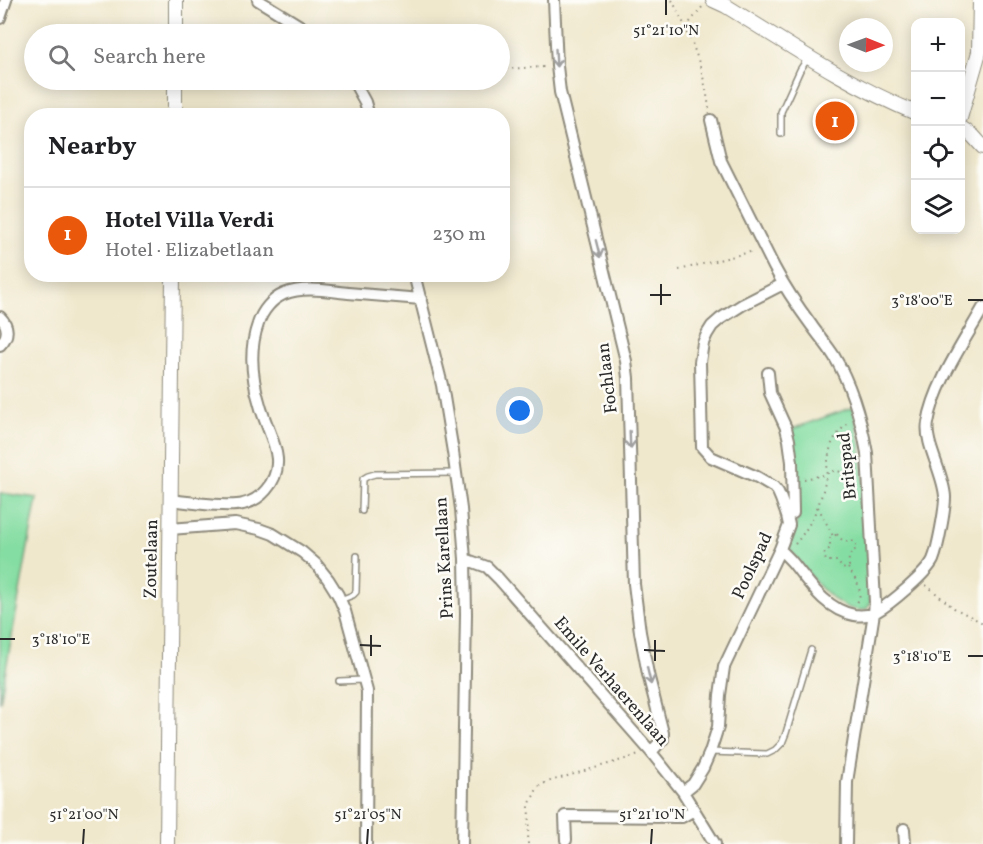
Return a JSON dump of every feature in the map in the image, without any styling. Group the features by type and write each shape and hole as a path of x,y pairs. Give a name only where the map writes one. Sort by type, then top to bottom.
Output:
{"street":[{"path":"0,18 6,0"},
{"path":"176,0 176,24"},
{"path":"258,0 297,24"},
{"name":"Fochlaan","path":"554,0 560,92 626,361 636,605 648,674 663,733 663,739 651,752"},
{"path":"714,0 843,78 911,111"},
{"path":"965,101 979,52 980,0"},
{"path":"175,90 175,108"},
{"path":"358,90 366,108"},
{"name":"Britspad","path":"711,120 721,161 783,284 834,356 850,387 867,453 874,568 874,613 847,782 846,844"},
{"path":"965,130 983,147"},
{"name":"Zoutelaan","path":"167,844 173,282"},
{"name":"Prins Karellaan","path":"416,282 442,386 456,473 465,559 462,844"},
{"name":"Poolspad","path":"683,792 693,784 710,752 718,727 724,667 782,552 789,525 778,492 774,487 711,457 702,447 700,362 703,343 712,326 720,319 783,284"},
{"path":"171,500 240,505 262,494 274,478 277,455 260,405 254,378 253,349 259,320 267,307 275,300 284,294 306,290 421,298"},
{"path":"782,552 818,594 837,609 852,614 874,613 927,568 933,560 945,500 944,486 928,435 927,425 931,406 945,375 983,308"},
{"path":"0,317 6,324 7,330 4,341 0,345"},
{"path":"768,373 770,393 786,428 792,462 793,513 787,516"},
{"path":"170,529 235,524 259,529 273,534 302,552 328,579 345,611 367,692 366,844"},
{"name":"Emile Verhaerenlaan","path":"465,559 487,567 499,579 651,752 683,792 715,844"},
{"path":"566,840 565,816 682,817 694,810"},
{"path":"904,829 905,844"}],"lane":[{"path":"781,134 781,112 800,70 809,57"},
{"path":"362,511 363,479 368,476 456,473"},
{"path":"340,600 356,592 357,556"},
{"path":"710,752 768,754 782,743 792,717 811,650"},
{"path":"339,681 365,679"}],"path":[{"path":"672,0 686,27 699,63 711,120"},
{"path":"686,27 708,0"},
{"path":"510,68 557,66"},
{"path":"679,270 765,248"},
{"path":"782,552 801,537 817,506 824,487 829,453 834,439 848,423 856,408"},
{"path":"792,485 832,471 845,472 868,480"},
{"path":"817,506 833,536"},
{"path":"848,567 843,569 837,561 826,561 824,555 830,548 830,538 837,534 844,541 854,542 857,549 850,555 848,567 860,587 861,596 852,614"},
{"path":"917,578 954,608 983,623"},
{"path":"528,844 529,805 538,787 547,782 651,752"}],"green space":[{"path":"853,407 861,446 871,575 870,604 867,609 863,610 849,608 829,596 789,549 798,517 792,429"},
{"path":"0,493 37,498 0,702"}],"place":[{"name":"Hotel Villa Verdi","path":"835,121"}]}
